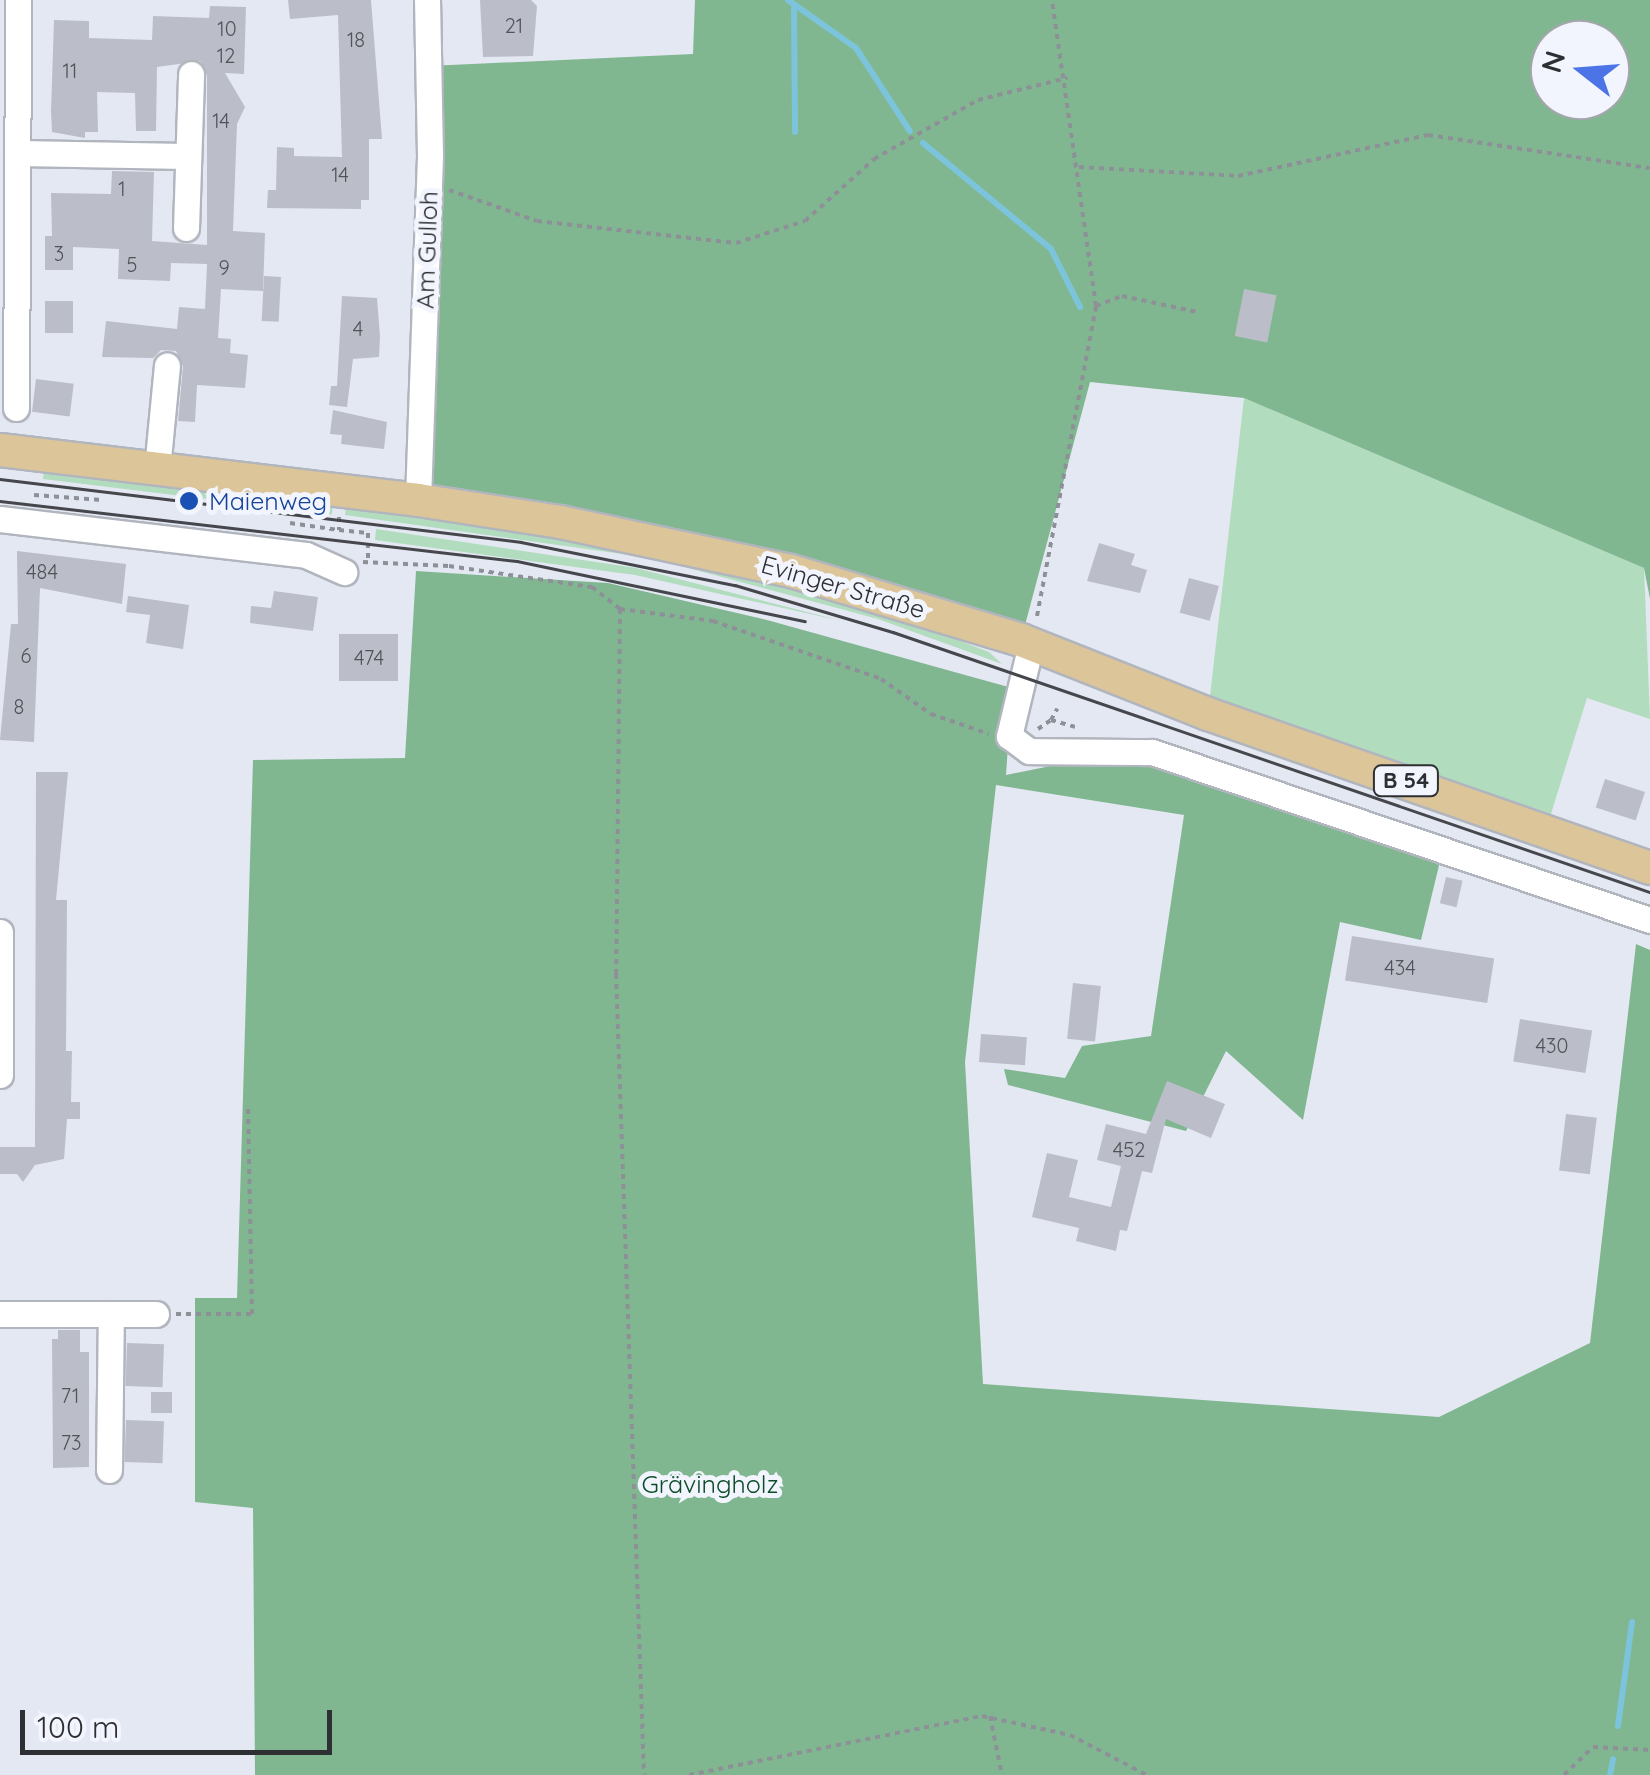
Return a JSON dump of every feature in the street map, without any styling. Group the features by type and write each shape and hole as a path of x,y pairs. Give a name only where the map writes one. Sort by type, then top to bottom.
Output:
{"main road":[{"name":"Evinger Straße","path":"0,450 418,500 715,553 892,598 1030,644 1208,714 1650,868"}],"street":[{"path":"16,408 9,193 17,153 18,0"},
{"name":"Am Gulloh","path":"418,500 429,183 427,0"},
{"path":"186,228 191,74"},
{"path":"17,153 188,156"},
{"path":"157,470 167,365"},
{"path":"0,519 306,555 344,572"},
{"path":"1030,644 1008,736 1029,751 1152,752 1650,920"},
{"path":"0,932 0,1075"},
{"path":"0,1314 156,1314"},
{"path":"110,1470 111,1314"}],"path":[{"path":"1030,644 1096,306 1052,0"},
{"path":"429,183 538,221 736,243 805,222 874,159 978,100 1066,78"},
{"path":"1078,168 1238,176 1428,135 1650,168"},
{"path":"1096,306 1122,296 1197,312"},
{"path":"32,523 38,456"},
{"path":"34,495 102,500"},
{"path":"290,524 338,530"},
{"path":"368,533 368,560"},
{"path":"344,572 368,560 548,578 592,587 620,608 713,622 881,680 931,714 971,732 1008,736"},
{"path":"620,608 616,974 644,1775"},
{"path":"1051,720 1057,709"},
{"path":"156,1314 252,1314 248,1108"},
{"path":"689,1775 990,1716 1070,1734 1147,1775"},
{"path":"990,1716 1002,1775"},
{"path":"1564,1775 1594,1748 1650,1750"}],"green space":[{"path":"695,0 1650,0 1650,599 1644,568 1244,398 1090,382 1021,640 418,500 428,66 693,54"},
{"path":"1244,398 1644,568 1650,719 1587,698 1550,817 1208,714"},
{"path":"44,471 333,506 332,514 43,479"},
{"path":"346,508 552,533 857,602 989,652 1002,664 878,619 651,558 345,515"},
{"path":"376,529 636,568 842,621 635,575 375,540"},
{"name":"Grävingholz","path":"416,571 608,583 767,620 1012,688 1006,775 1100,756 1158,759 1442,853 1421,940 1340,922 1303,1120 1226,1051 1186,1131 1008,1085 1004,1069 1065,1078 1082,1046 1151,1036 1184,815 996,785 965,1062 983,1384 1439,1417 1590,1343 1636,944 1650,950 1650,1775 255,1775 253,1508 195,1502 195,1298 237,1298 253,760 405,758"}],"building":[{"path":"288,0 371,0 382,139 369,139 369,200 361,200 361,209 267,208 268,190 276,190 277,147 294,148 294,156 342,157 338,15 290,19"},
{"path":"480,0 531,0 537,6 533,56 483,57"},
{"path":"210,6 246,7 244,74 225,73 245,107 237,124 233,231 265,233 263,291 221,289 218,338 231,339 230,353 248,355 245,388 197,385 195,422 178,421 183,366 176,351 161,350 153,358 102,357 106,321 177,329 179,307 205,309 207,264 171,263 170,281 118,279 119,249 73,247 73,270 45,270 45,236 52,236 51,193 111,194 112,171 154,172 152,241 207,245 207,75 200,61 157,67 156,131 136,131 135,93 97,92 98,132 85,132 85,138 52,132 51,111 54,20 89,21 89,38 152,40 153,16 209,18"},
{"path":"264,276 281,277 279,322 262,321"},
{"path":"1244,289 1276,295 1267,342 1235,336"},
{"path":"342,296 377,298 380,336 379,357 353,359 347,407 329,405 331,386 337,386"},
{"path":"45,301 73,301 73,333 45,333"},
{"path":"36,379 74,384 70,416 32,412"},
{"path":"333,410 387,422 384,449 341,444 342,435 330,434"},
{"path":"1099,543 1135,554 1131,565 1147,570 1140,593 1087,581"},
{"path":"17,551 126,564 122,604 40,588 34,742 0,740 11,624 18,624"},
{"path":"1189,578 1219,586 1210,621 1180,613"},
{"path":"274,591 318,597 313,631 250,623 251,606 271,608"},
{"path":"128,596 189,605 183,649 146,643 150,615 126,612"},
{"path":"339,634 398,634 398,681 339,681"},
{"path":"36,772 68,772 56,900 67,900 66,1051 72,1051 71,1102 80,1102 80,1119 67,1119 64,1159 35,1165 23,1182 17,1174 0,1174 0,1147 35,1147"},
{"path":"1605,779 1645,792 1636,821 1596,808"},
{"path":"1446,877 1463,881 1456,907 1440,903"},
{"path":"1352,936 1494,959 1487,1003 1345,980"},
{"path":"1073,983 1101,986 1095,1042 1067,1039"},
{"path":"1520,1019 1592,1030 1585,1073 1513,1061"},
{"path":"981,1034 1027,1037 1025,1065 979,1062"},
{"path":"1167,1081 1225,1104 1211,1138 1166,1119 1152,1173 1142,1171 1127,1231 1120,1230 1116,1251 1076,1241 1079,1228 1032,1217 1047,1153 1078,1160 1069,1197 1111,1207 1121,1166 1097,1160 1106,1124 1146,1134"},
{"path":"1566,1114 1597,1118 1590,1174 1559,1171"},
{"path":"58,1330 80,1330 80,1352 89,1352 89,1467 53,1468 52,1339 58,1339"},
{"path":"127,1343 164,1344 162,1387 125,1386"},
{"path":"151,1392 172,1392 172,1413 151,1413"},
{"path":"126,1420 164,1421 163,1463 125,1462"}],"waterway":[{"path":"788,0 856,48 910,131"},
{"path":"794,8 795,132"},
{"path":"923,143 1051,249 1080,307"},
{"path":"1618,1726 1632,1622"},
{"path":"1610,1775 1613,1759"}],"tram line":[{"path":"0,479 521,542 735,585 893,632 1650,892"},
{"path":"0,501 517,561 805,621"}],"place":[{"name":"Maienweg","path":"189,501"}]}
